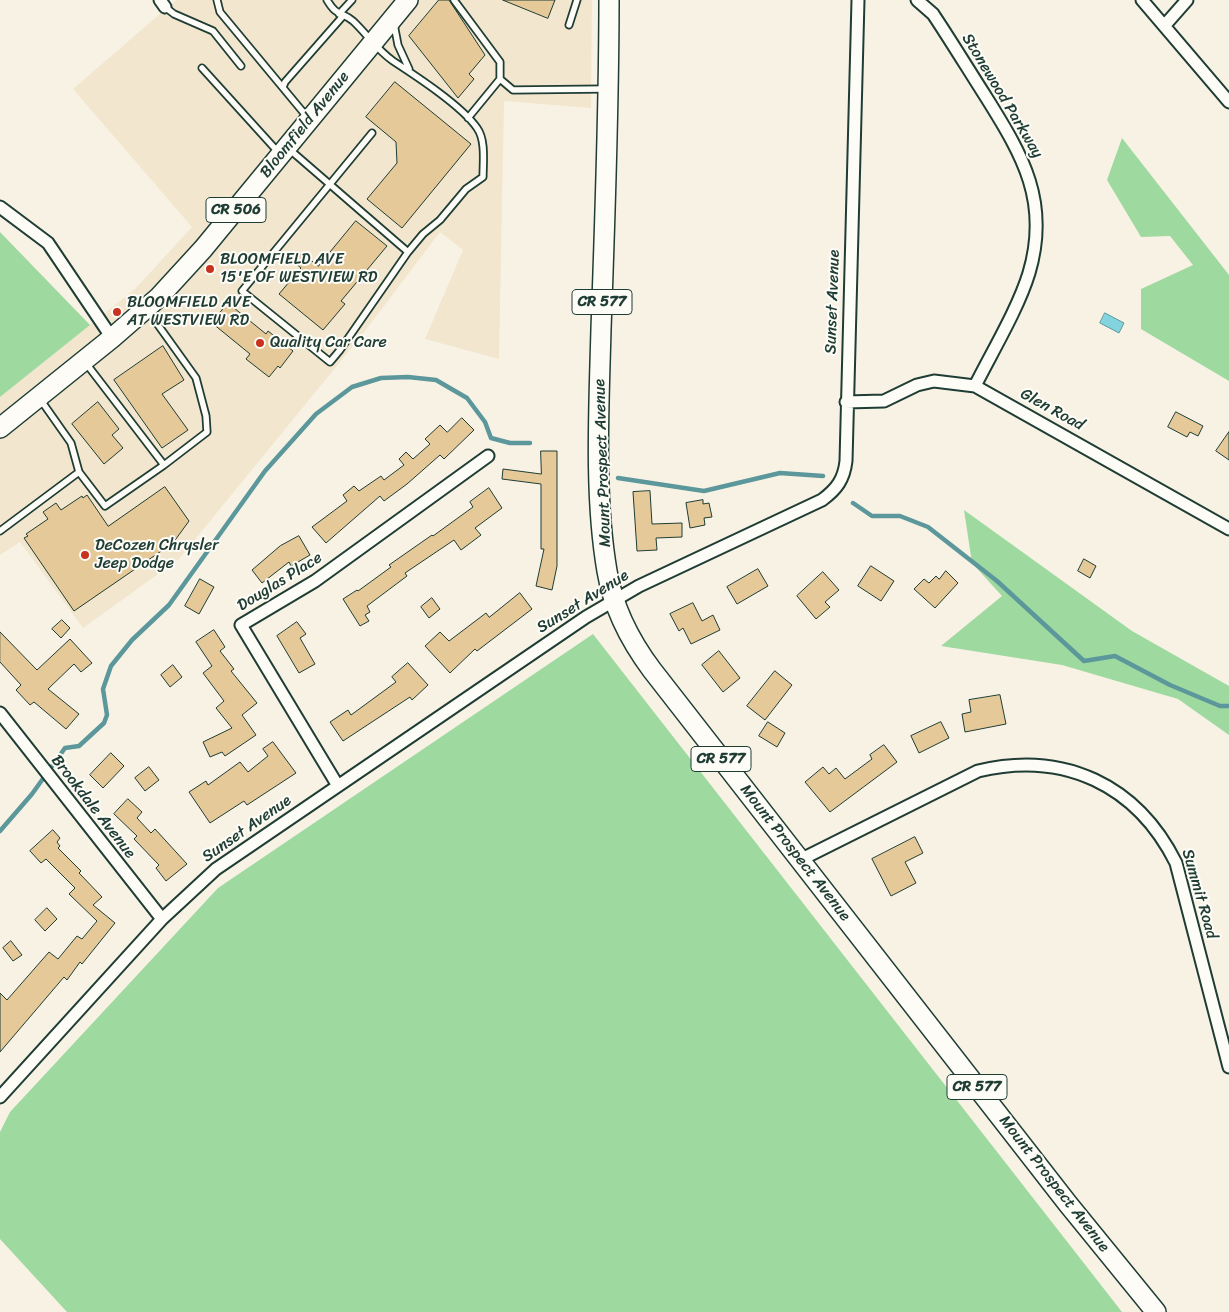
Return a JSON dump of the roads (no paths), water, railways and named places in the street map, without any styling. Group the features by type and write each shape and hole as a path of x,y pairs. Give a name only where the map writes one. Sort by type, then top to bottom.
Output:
{"main road":[{"name":"Bloomfield Avenue","path":"0,428 112,338 146,308 203,249 408,0"},
{"name":"Mount Prospect Avenue","path":"609,0 609,89 600,414 601,509 607,572 615,602 643,658 1062,1196 1156,1312"}],"street":[{"name":"Sunset Avenue","path":"0,1097 162,919 216,869 586,617 615,602 639,586 830,494 844,477 858,0"},
{"name":"Stonewood Parkway","path":"917,0 934,14 1011,137 1026,167 1035,200 1037,232 1028,276 975,386"},
{"path":"1142,0 1229,102"},
{"path":"1164,25 1187,0"},
{"path":"0,207 48,243 112,338"},
{"name":"Glen Road","path":"846,402 884,401 909,388 934,381 975,386 1229,529"},
{"name":"Douglas Place","path":"338,786 241,625 315,581 488,456"},
{"name":"Brookdale Avenue","path":"0,713 162,919"},
{"name":"Summit Road","path":"800,860 978,771 1011,764 1044,765 1077,772 1093,779 1123,796 1148,820 1159,833 1176,863 1229,1067"}],"lane":[{"path":"217,0 220,12 309,120"},
{"path":"327,0 334,12 352,20 372,44 394,62 409,69 468,118 481,136 483,177 466,189 440,220 423,234 408,252 330,362 242,291 372,133"},
{"path":"282,87 352,0"},
{"path":"454,0 500,62 500,79 468,118"},
{"path":"570,25 577,0"},
{"path":"162,3 174,14 213,31 241,66"},
{"path":"392,19 398,45 409,69"},
{"path":"202,68 284,151 331,183 408,252"},
{"path":"500,79 513,90 609,89"},
{"path":"38,398 72,443 79,472 105,506 207,432 206,416 196,378 146,308"},
{"path":"84,360 164,465"},
{"path":"0,531 79,472"}],"water":[{"path":"1105,313 1124,323 1119,333 1100,323"}],"waterway":[{"path":"0,831 32,794 65,748 79,746 104,723 107,715 103,689 111,666 132,640 169,605 265,471 316,414 352,387 381,378 408,377 436,380 467,398 485,422 491,438 510,443 530,443"},
{"path":"618,478 704,491 780,473 823,476"},
{"path":"853,503 872,516 900,516 928,527 997,581 1084,661 1115,656 1170,685 1220,706 1229,706"}],"place":[{"name":"BLOOMFIELD AVE 15'E OF WESTVIEW RD","path":"210,269"},
{"name":"BLOOMFIELD AVE AT WESTVIEW RD","path":"117,312"},
{"name":"Quality Car Care","path":"260,343"},
{"name":"DeCozen Chrysler Jeep Dodge","path":"85,555"}]}
